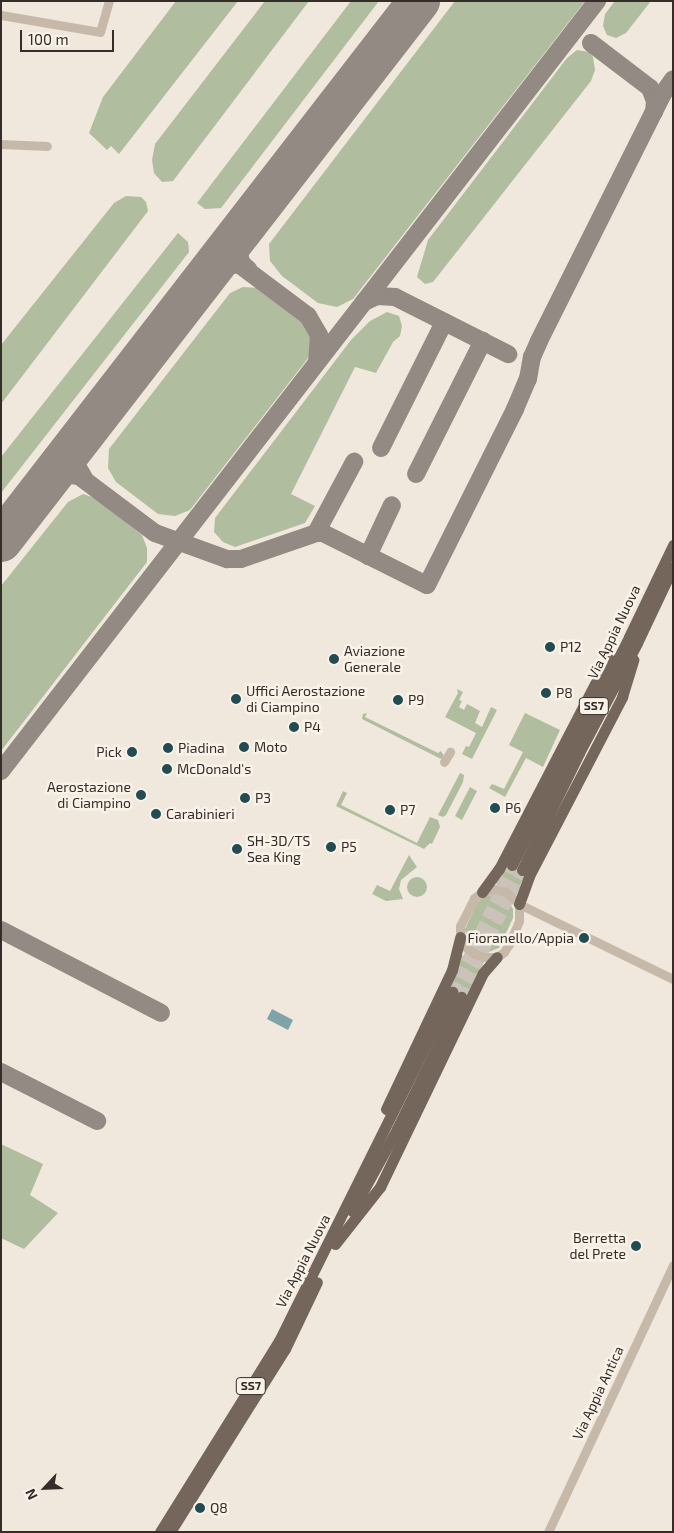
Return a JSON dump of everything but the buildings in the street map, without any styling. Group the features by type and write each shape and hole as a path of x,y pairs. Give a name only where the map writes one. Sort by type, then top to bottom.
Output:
{"main road":[{"name":"Via Appia Nuova","path":"633,640 673,545"},
{"name":"Via Appia Nuova","path":"517,867 633,640 673,567"},
{"path":"482,892 499,868 598,679 633,640"},
{"path":"519,904 528,876 623,695 633,640"},
{"path":"333,1240 348,1189 452,970 460,938"},
{"path":"333,1240 380,1187 483,973 496,957"},
{"name":"Via Appia Nuova","path":"160,1532 279,1341 333,1240 457,994"},
{"name":"Via Appia Nuova","path":"170,1532 285,1348 333,1240"}],"street":[{"path":"1,15 100,32 109,1"},
{"path":"1,144 47,146"},
{"path":"444,762 450,752"},
{"path":"542,914 529,915 518,925 507,948 496,957 484,957 474,954 464,946 460,938 462,920 471,902 482,892 492,889 502,890 519,904 542,914 673,979"},
{"path":"518,925 519,904"},
{"name":"Via Appia Antica","path":"548,1532 673,1266"}],"green space":[{"path":"176,1 238,1 119,154 111,146 107,150 89,133 103,97"},
{"path":"265,1 309,1 173,181 162,182 154,173 152,160 155,144"},
{"path":"351,1 379,1 221,208 205,209 197,203"},
{"path":"455,1 585,1 353,299 337,307 318,303 282,276 270,261 269,244"},
{"path":"615,1 651,1 626,33 616,38 607,35 603,26 605,14"},
{"path":"577,50 589,52 593,57 595,70 591,81 433,282 425,284 417,277 428,240 567,58"},
{"path":"126,196 141,197 146,202 148,211 1,404 1,345 114,203"},
{"path":"178,233 188,242 189,252 1,493 1,457"},
{"path":"243,287 258,288 303,319 311,336 312,353 190,510 175,516 158,514 116,482 108,468 109,449 230,293"},
{"path":"387,312 399,316 402,326 400,336 393,342 376,373 355,367 291,494 315,506 305,523 235,547 223,542 214,532 215,518 351,340 370,321"},
{"path":"83,494 98,499 142,535 147,548 147,562 1,751 1,586 68,502"},
{"path":"457,689 463,692 459,700 462,701 459,707 464,710 467,704 480,711 475,723 482,727 491,707 497,710 472,759 462,754 466,746 469,747 476,733 445,717 458,693"},
{"path":"367,713 365,717 438,753 441,751 444,756 441,759 362,719 363,714"},
{"path":"525,713 560,730 543,767 526,758 505,797 489,788 492,784 504,789 523,752 509,745"},
{"path":"460,773 464,775 463,782 446,815 443,817 438,815"},
{"path":"470,787 477,791 462,820 455,816"},
{"path":"343,791 347,793 341,805 417,843 430,817 438,820 440,827 432,844 430,843 424,849 336,806"},
{"path":"409,855 417,867 401,880 399,889 403,899 386,901 372,894 377,885 390,891"},
{"path":"507,864 525,873 517,893 495,883"},
{"path":"417,877 424,880 427,887 424,894 417,897 410,894 407,887 410,880"},
{"path":"501,896 508,901 513,909 513,918 499,948 486,953 477,952 467,943 465,929 477,903 483,897"},
{"path":"461,955 483,965 466,998 447,990"},
{"path":"1,1144 43,1164 30,1195 58,1213 24,1249 1,1238"}],"water":[{"path":"272,1009 293,1020 288,1030 267,1019"}],"taxiway":[{"path":"1,771 597,1"},
{"path":"591,43 650,88 655,101 654,112"},
{"path":"43,487 51,479 63,474 79,476 155,533 227,559 241,559 316,533 323,533 427,585 515,409 528,379 532,357 539,341 662,95 673,79"},
{"path":"243,228 239,237 238,252 242,264 248,269"},
{"path":"207,275 226,264 240,265 308,316 319,335 317,361"},
{"path":"364,302 377,296 395,297 508,354"},
{"path":"381,448 444,322"},
{"path":"416,474 483,341"},
{"path":"84,434 75,453 77,466 84,478"},
{"path":"316,533 354,462"},
{"path":"368,556 392,505"},
{"path":"1,930 161,1013"},
{"path":"1,1072 97,1121"}],"runway":[{"path":"1,541 419,1"}],"tunnel":[{"path":"452,992 512,865"},
{"path":"461,997 522,870"}],"place":[{"name":"P12","path":"550,647"},
{"name":"Aviazione Generale","path":"334,659"},
{"name":"P8","path":"546,693"},
{"name":"Uffici Aerostazione di Ciampino","path":"236,699"},
{"name":"P9","path":"398,700"},
{"name":"P4","path":"294,727"},
{"name":"Moto","path":"244,747"},
{"name":"Piadina","path":"168,748"},
{"name":"Pick","path":"132,752"},
{"name":"McDonald's","path":"167,769"},
{"name":"Aerostazione di Ciampino","path":"141,795"},
{"name":"P3","path":"245,798"},
{"name":"P6","path":"495,808"},
{"name":"P7","path":"390,810"},
{"name":"Carabinieri","path":"156,814"},
{"name":"P5","path":"331,847"},
{"name":"SH-3D/TS Sea King","path":"237,849"},
{"name":"Fioranello/Appia","path":"584,938"},
{"name":"Berretta del Prete","path":"636,1246"},
{"name":"Q8","path":"200,1508"}]}
